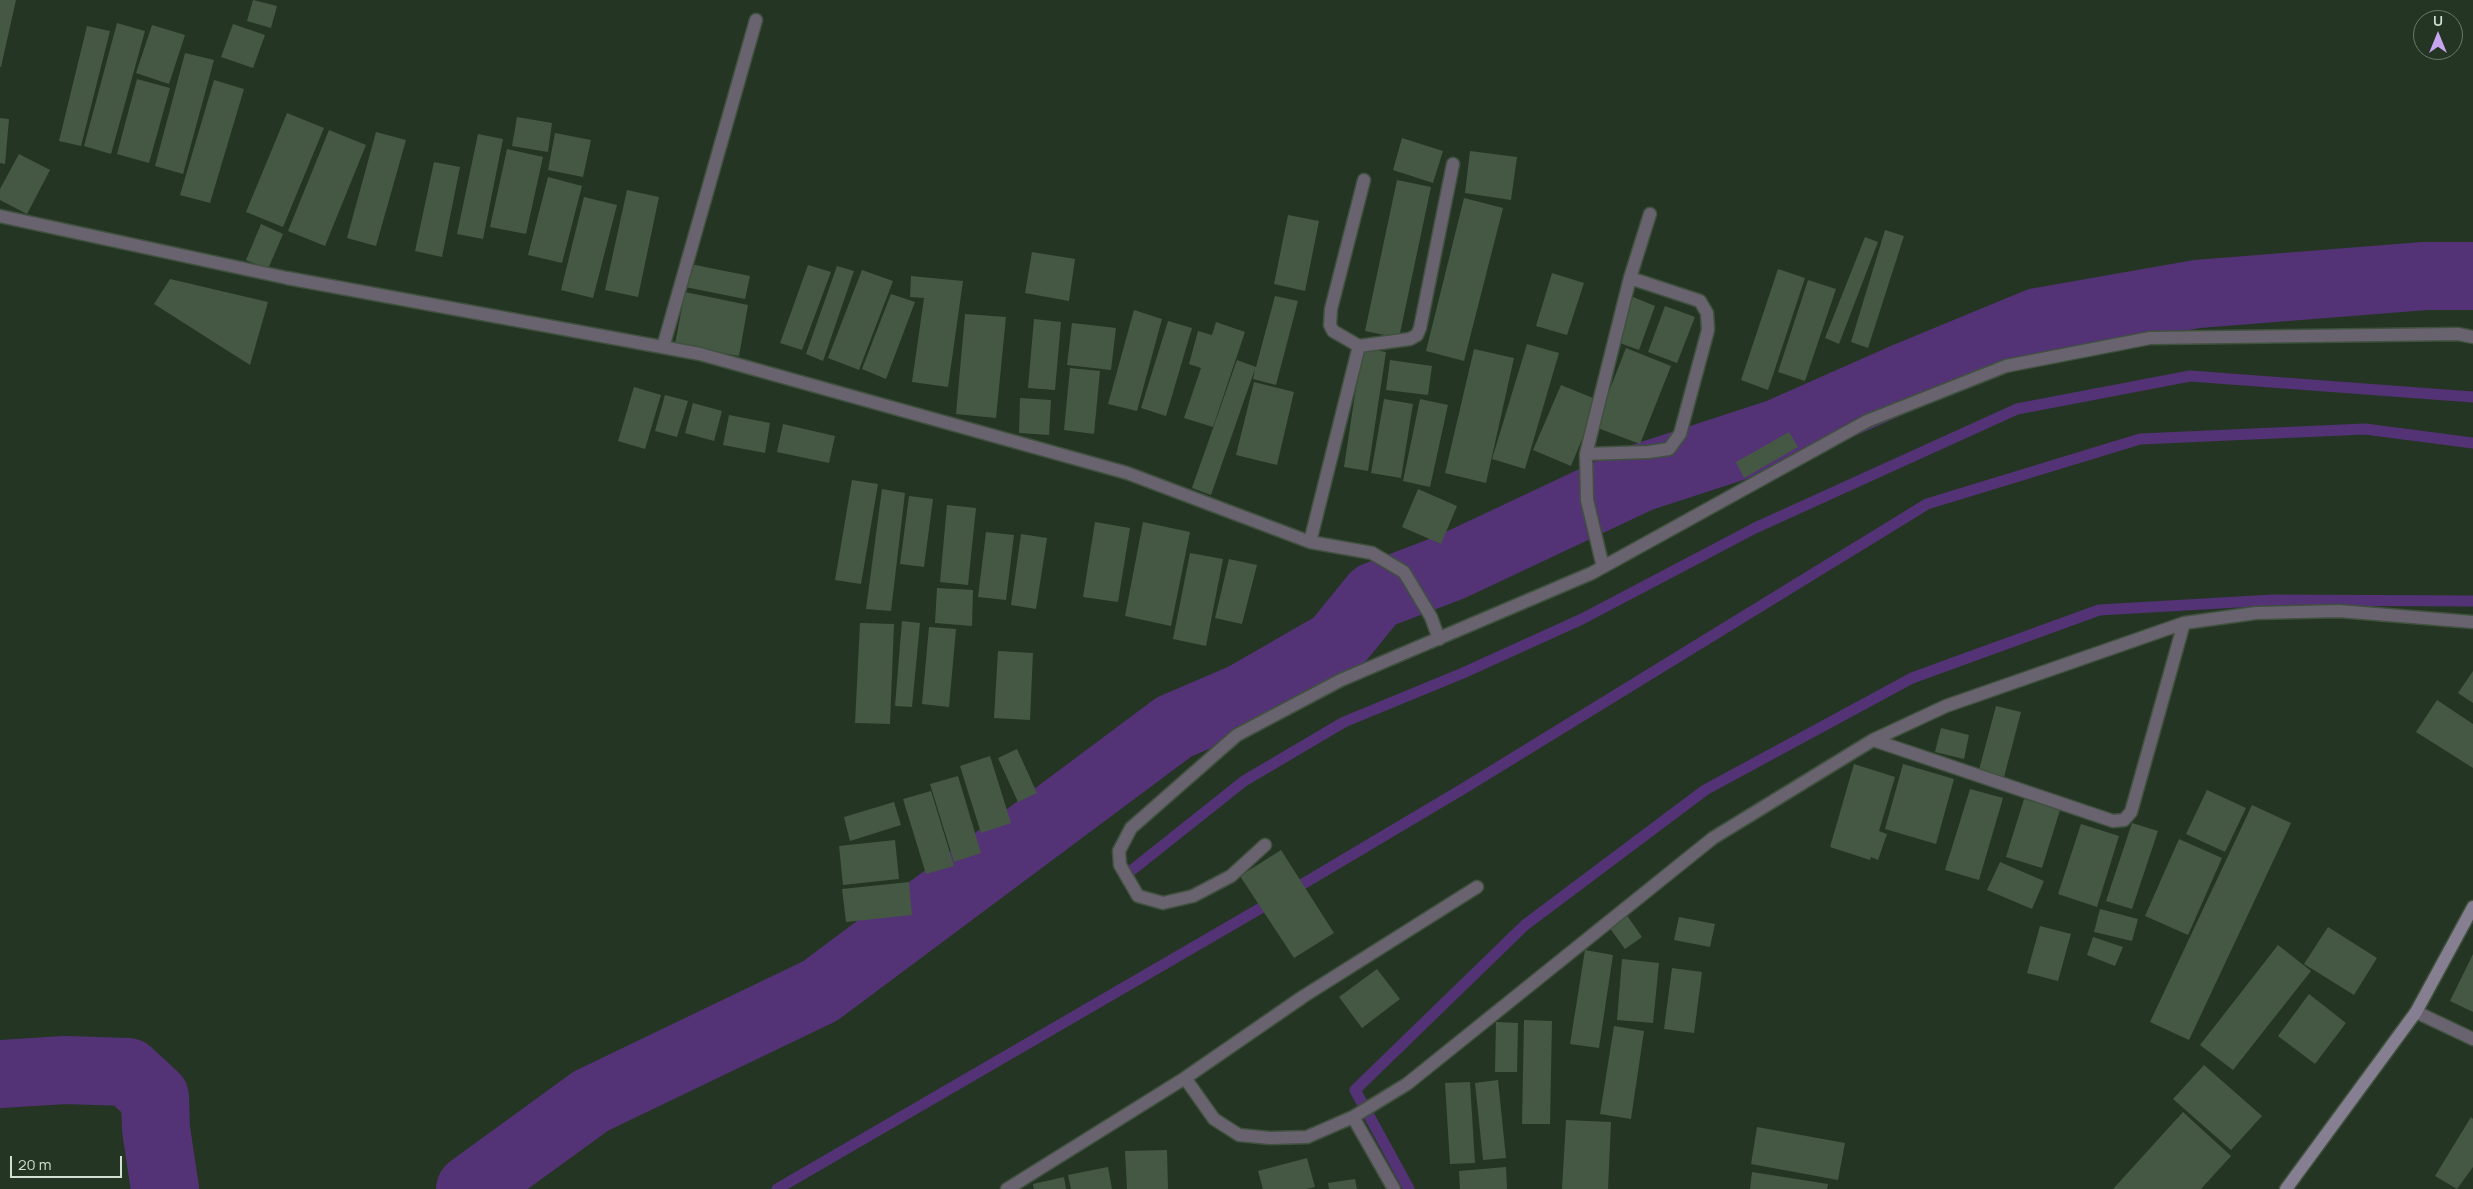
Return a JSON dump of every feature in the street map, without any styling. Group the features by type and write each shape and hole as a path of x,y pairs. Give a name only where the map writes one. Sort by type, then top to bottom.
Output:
{"street":[{"path":"662,347 756,20"},
{"path":"1364,180 1330,317 1333,331 1358,346 1410,339 1417,335 1453,164"},
{"path":"1603,567 1587,500 1586,454 1630,278 1650,214"},
{"path":"0,216 287,278 700,354 1127,473 1310,542 1372,553 1404,572 1431,617 1439,639"},
{"path":"1586,454 1648,452 1669,449 1680,434 1708,330 1707,313 1700,301 1630,278"},
{"path":"1265,845 1231,876 1193,896 1163,903 1138,896 1120,865 1119,851 1131,828 1237,735 1341,680 1603,567 1867,421 2006,366 2150,338 2458,334 2473,337"},
{"path":"1310,542 1358,346"},
{"path":"1185,1078 1214,1119 1239,1135 1270,1138 1307,1137 1358,1114 1407,1084 1713,838 1873,740 1946,706 2184,623 2256,613 2339,611 2473,622"},
{"path":"1873,740 2113,821 2124,820 2131,812 2184,623"},
{"path":"1007,1189 1185,1078 1304,996 1477,887"},
{"path":"2286,1189 2416,1012 2473,907"},
{"path":"2416,1012 2473,1039"},
{"path":"1358,1114 1394,1189"}],"building":[{"path":"0,0 16,0 1,67 0,67"},
{"path":"253,0 277,6 271,28 247,21"},
{"path":"117,23 145,31 111,154 84,146"},
{"path":"233,24 265,35 253,68 221,57"},
{"path":"152,25 185,35 169,84 136,73"},
{"path":"87,26 110,31 81,146 59,141"},
{"path":"185,53 214,60 183,174 155,166"},
{"path":"137,79 170,88 149,163 117,154"},
{"path":"214,80 244,89 210,203 180,195"},
{"path":"287,113 324,128 283,227 246,212"},
{"path":"517,117 552,123 548,152 512,146"},
{"path":"0,118 9,119 5,164 0,163"},
{"path":"329,130 366,145 325,246 288,231"},
{"path":"376,132 406,140 376,246 347,238"},
{"path":"555,133 591,140 583,177 548,170"},
{"path":"478,134 503,139 483,239 457,234"},
{"path":"1402,138 1443,151 1433,183 1393,170"},
{"path":"507,149 543,157 526,234 490,227"},
{"path":"1470,151 1517,157 1511,200 1465,193"},
{"path":"19,154 50,170 27,214 0,200 0,189"},
{"path":"434,162 460,167 442,257 415,251"},
{"path":"548,177 582,186 562,263 528,255"},
{"path":"1397,180 1431,187 1399,338 1365,331"},
{"path":"627,190 659,197 638,297 605,290"},
{"path":"584,197 617,205 593,298 561,290"},
{"path":"1464,198 1503,208 1464,361 1426,351"},
{"path":"1288,215 1319,221 1305,291 1274,284"},
{"path":"261,224 283,234 268,269 246,260"},
{"path":"1885,230 1904,236 1868,348 1851,342"},
{"path":"1865,237 1878,242 1839,344 1825,338"},
{"path":"1032,252 1075,259 1069,301 1025,293"},
{"path":"690,264 750,276 745,299 685,287"},
{"path":"808,265 831,272 802,350 780,343"},
{"path":"837,266 854,271 823,361 806,354"},
{"path":"1778,269 1805,278 1768,390 1741,380"},
{"path":"862,270 893,281 859,370 828,358"},
{"path":"1552,273 1584,283 1567,335 1536,326"},
{"path":"911,276 963,281 948,387 912,382 924,298 910,297"},
{"path":"170,279 268,302 250,365 154,304"},
{"path":"1808,280 1836,289 1805,381 1778,372"},
{"path":"685,292 748,305 739,356 675,344"},
{"path":"891,294 915,302 886,379 862,369"},
{"path":"1275,296 1298,301 1276,385 1253,379 1255,369 1211,495 1192,488 1237,360 1256,367"},
{"path":"1633,297 1655,306 1639,350 1617,342"},
{"path":"1665,306 1695,317 1677,363 1648,352"},
{"path":"1134,310 1162,319 1137,411 1108,404"},
{"path":"965,314 1006,317 996,418 956,414"},
{"path":"1034,319 1061,322 1055,390 1028,388"},
{"path":"1168,321 1192,328 1166,416 1141,408"},
{"path":"1216,322 1245,332 1213,427 1184,418 1201,368 1189,364 1198,331 1212,335"},
{"path":"1072,323 1116,328 1111,370 1067,365"},
{"path":"1527,344 1559,353 1525,469 1492,459"},
{"path":"1362,348 1386,352 1368,471 1344,467"},
{"path":"1626,348 1671,366 1640,444 1595,427"},
{"path":"1474,349 1514,358 1486,483 1445,473"},
{"path":"1390,360 1432,366 1428,395 1386,390"},
{"path":"1070,368 1100,371 1094,434 1064,430"},
{"path":"1254,382 1294,392 1277,465 1236,455"},
{"path":"1561,385 1598,400 1571,466 1533,450"},
{"path":"634,387 661,395 645,449 618,441"},
{"path":"665,395 688,401 677,437 655,431"},
{"path":"1020,398 1051,400 1049,435 1019,433"},
{"path":"1384,399 1413,404 1401,478 1371,473"},
{"path":"1420,399 1448,405 1430,487 1403,481"},
{"path":"693,403 722,411 714,441 685,433"},
{"path":"729,415 770,423 765,453 723,445"},
{"path":"783,424 835,436 829,463 777,452"},
{"path":"1789,432 1798,447 1744,478 1736,462"},
{"path":"852,480 878,484 861,584 835,580"},
{"path":"882,489 905,493 891,611 866,609"},
{"path":"1418,489 1457,506 1441,544 1402,527"},
{"path":"909,496 933,499 924,567 900,564"},
{"path":"947,505 976,508 968,585 940,582"},
{"path":"1095,522 1130,528 1118,602 1083,597"},
{"path":"1143,522 1190,532 1171,626 1125,616"},
{"path":"986,532 1014,535 1006,600 978,597"},
{"path":"1021,534 1047,538 1036,609 1011,605"},
{"path":"1190,553 1223,559 1206,646 1173,639"},
{"path":"1229,559 1257,565 1242,624 1215,618"},
{"path":"937,588 973,590 972,626 935,623"},
{"path":"902,621 920,623 912,707 895,706"},
{"path":"860,623 894,624 890,724 855,723"},
{"path":"929,627 956,629 949,707 922,704"},
{"path":"998,651 1033,653 1030,720 994,718"},
{"path":"2473,671 2473,703 2458,693"},
{"path":"2437,700 2473,724 2473,768 2416,732"},
{"path":"1996,706 2021,712 2004,777 1979,770"},
{"path":"1941,728 1969,735 1964,759 1935,752"},
{"path":"1017,749 1037,793 1018,802 998,758"},
{"path":"990,756 1011,823 981,833 960,766"},
{"path":"1854,764 1895,777 1879,831 1887,834 1878,860 1871,857 1870,860 1830,847"},
{"path":"1903,764 1954,779 1936,844 1885,829"},
{"path":"958,776 981,853 954,862 930,784"},
{"path":"1970,789 2003,798 1979,880 1945,870"},
{"path":"2207,790 2246,808 2225,852 2186,834"},
{"path":"931,791 954,866 926,874 903,799"},
{"path":"2024,799 2060,810 2042,868 2006,857"},
{"path":"894,802 901,825 850,841 844,817"},
{"path":"2252,805 2291,823 2189,1040 2150,1022"},
{"path":"2132,823 2158,831 2132,909 2106,901"},
{"path":"2081,824 2119,836 2097,907 2058,894"},
{"path":"2179,839 2222,858 2188,935 2145,916"},
{"path":"895,840 899,879 843,885 839,846"},
{"path":"1281,850 1334,933 1294,958 1240,876"},
{"path":"2000,862 2044,881 2032,909 1987,890"},
{"path":"909,882 912,915 846,922 842,889"},
{"path":"2100,909 2138,919 2132,941 2094,932"},
{"path":"1626,914 1642,937 1625,949 1609,927"},
{"path":"1679,917 1715,924 1710,947 1674,940"},
{"path":"2040,926 2071,934 2058,981 2027,973"},
{"path":"2328,927 2377,958 2354,995 2304,964"},
{"path":"2093,937 2123,947 2115,966 2087,955"},
{"path":"2278,945 2311,971 2233,1070 2200,1045"},
{"path":"1585,950 1613,955 1599,1048 1570,1044"},
{"path":"2473,954 2473,1012 2450,1001"},
{"path":"1622,959 1659,963 1653,1023 1617,1020"},
{"path":"1672,968 1702,972 1694,1033 1664,1029"},
{"path":"1377,969 1400,999 1362,1028 1339,997"},
{"path":"2309,994 2346,1023 2315,1064 2278,1036"},
{"path":"1524,1020 1552,1021 1550,1124 1522,1124"},
{"path":"1496,1022 1518,1023 1517,1072 1495,1072"},
{"path":"1614,1026 1644,1031 1631,1119 1600,1114"},
{"path":"2204,1065 2262,1116 2231,1150 2173,1099"},
{"path":"1498,1080 1506,1158 1483,1160 1475,1083"},
{"path":"1470,1082 1475,1163 1450,1164 1445,1083"},
{"path":"2183,1112 2231,1156 2201,1189 2113,1189"},
{"path":"2471,1117 2473,1119 2473,1167 2457,1189 2435,1176"},
{"path":"1566,1120 1611,1122 1608,1189 1562,1189"},
{"path":"1757,1127 1845,1143 1838,1180 1751,1164"},
{"path":"1167,1150 1168,1189 1127,1189 1125,1151"},
{"path":"1307,1158 1315,1187 1306,1189 1263,1189 1258,1171"},
{"path":"1108,1167 1112,1189 1071,1189 1068,1175"},
{"path":"1506,1167 1507,1189 1460,1189 1459,1171"},
{"path":"1752,1172 1828,1184 1827,1189 1750,1189"},
{"path":"1064,1177 1066,1189 1034,1189 1033,1184"},
{"path":"1355,1179 1357,1189 1329,1189 1328,1183"}],"waterway":[{"path":"470,1189 591,1101 820,991 1174,727 1244,697 1336,644 1375,596 1451,567 1640,478 1778,433 1900,379 2038,322 2197,294 2425,276 2473,276"},
{"path":"1132,870 1244,781 1344,722 1463,673 1582,619 1755,528 2017,409 2190,376 2473,397"},
{"path":"1291,891 1466,787 1927,504 2140,439 2365,429 2473,443"},
{"path":"1409,1189 1355,1090 1525,925 1705,790 1912,678 2099,610 2273,600 2473,601"},
{"path":"777,1189 1273,901"},
{"path":"0,1074 65,1070 128,1072 155,1097 156,1129 165,1189"}]}
